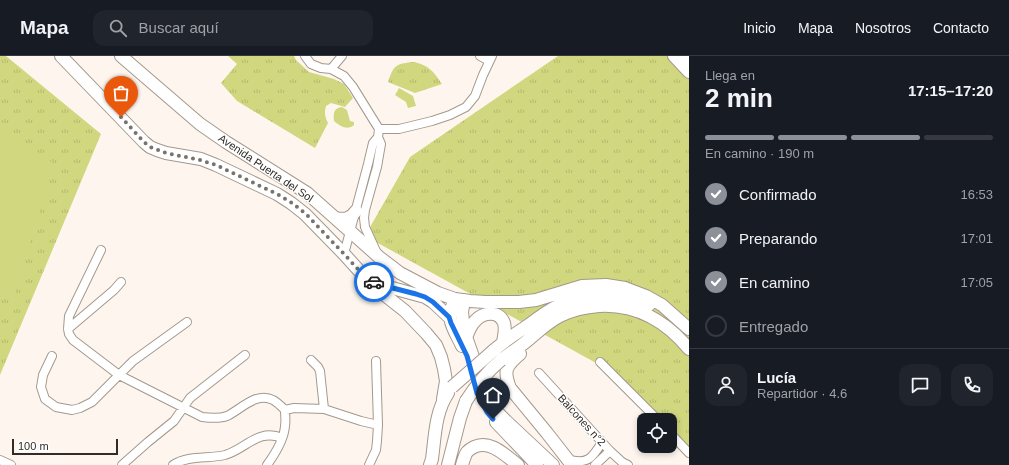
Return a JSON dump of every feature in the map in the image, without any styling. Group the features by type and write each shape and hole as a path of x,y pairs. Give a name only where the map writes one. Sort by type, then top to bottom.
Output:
{"main road":[{"name":"Avenida Puerta del Sol","path":"61,56 150,147 166,153 216,165 277,194 292,203 306,214 372,284 405,311 426,333 436,345 441,357 446,381 430,465"},
{"name":"Avenida Puerta del Sol","path":"121,56 200,124 307,193 379,257 400,273 438,293 459,300 519,302 536,300 582,286 606,285 625,288 646,296 662,305 689,329"},
{"path":"674,56 689,72"},
{"path":"686,56 689,59"},
{"path":"277,194 286,180"},
{"path":"336,218 350,218 356,211"},
{"path":"385,286 396,280 400,273"},
{"path":"367,279 385,286 425,297 433,302 449,317"},
{"path":"504,342 559,305 576,298 593,296 612,296 631,299 649,305 663,313 689,337"},
{"path":"459,300 450,311 449,317 467,356 477,393 484,408 498,425 537,465"},
{"path":"459,300 466,338 486,394 494,409 553,465"},
{"path":"443,399 452,387 497,356 527,341 561,315 578,308 610,306 630,308 644,313 675,333 689,349"},
{"path":"448,465 466,401 472,390 497,356 504,342 505,334 503,321 496,314 484,314 470,326 466,338"},
{"path":"561,315 546,333 510,362 506,374 510,388 569,462"},
{"path":"462,465 465,455 471,448 479,445 488,445 500,451 518,465"}],"street":[{"path":"305,56 311,64 321,68 331,69 344,76 353,87 379,133 381,144 364,218 368,235 379,257"},
{"path":"331,69 342,56"},
{"path":"344,254 373,143 379,133 432,121 450,115 466,107 475,96 482,75 490,59 480,56"},
{"path":"101,250 69,316 68,329 73,340 119,375 202,417 214,418 226,416 257,399 273,399 285,410 285,428 282,438 267,465"},
{"path":"68,329 114,290 121,282"},
{"path":"52,356 43,375 41,387 45,398 56,407 72,410 80,408 92,402 133,361 187,322"},
{"path":"122,465 174,421 190,398 245,355"},
{"path":"311,360 320,371 324,409"},
{"path":"369,465 376,450 378,425 376,361"},
{"path":"600,362 651,413"},
{"name":"Balcones n°2","path":"539,373 610,451 622,462 628,465"},
{"path":"285,410 294,408 324,409 378,425"},
{"path":"173,465 188,459 224,455 234,452 264,435 282,438"},
{"path":"677,440 689,453"},
{"path":"591,464 602,442"},
{"path":"569,462 591,464 610,451"},
{"path":"0,460 10,465"}],"green space":[{"path":"0,56 6,56 101,134 0,375"},
{"path":"228,56 294,56 296,60 309,72 334,79 344,84 353,98 345,107 331,103 326,106 325,115 328,123 315,148 237,101 221,83 237,64"},
{"path":"558,56 689,56 689,447 677,435 677,413 655,413 616,374 365,236 410,157"},
{"path":"413,62 427,67 442,84 415,93 388,82 396,66"},
{"path":"399,88 413,96 416,106 408,108 406,102 395,95"},
{"path":"342,107 347,110 350,121 354,122 354,125 349,128 339,125 334,121 335,111 337,108"},
{"path":"0,124 54,164 15,294 0,290"}],"way so far":[{"path":"121,117 150,147 166,153 216,165 277,194 292,203 306,214 367,279 374,282"}],"route":[{"path":"374,282 425,297 433,302 449,317 467,356 477,393 487,412 493,419"}]}
